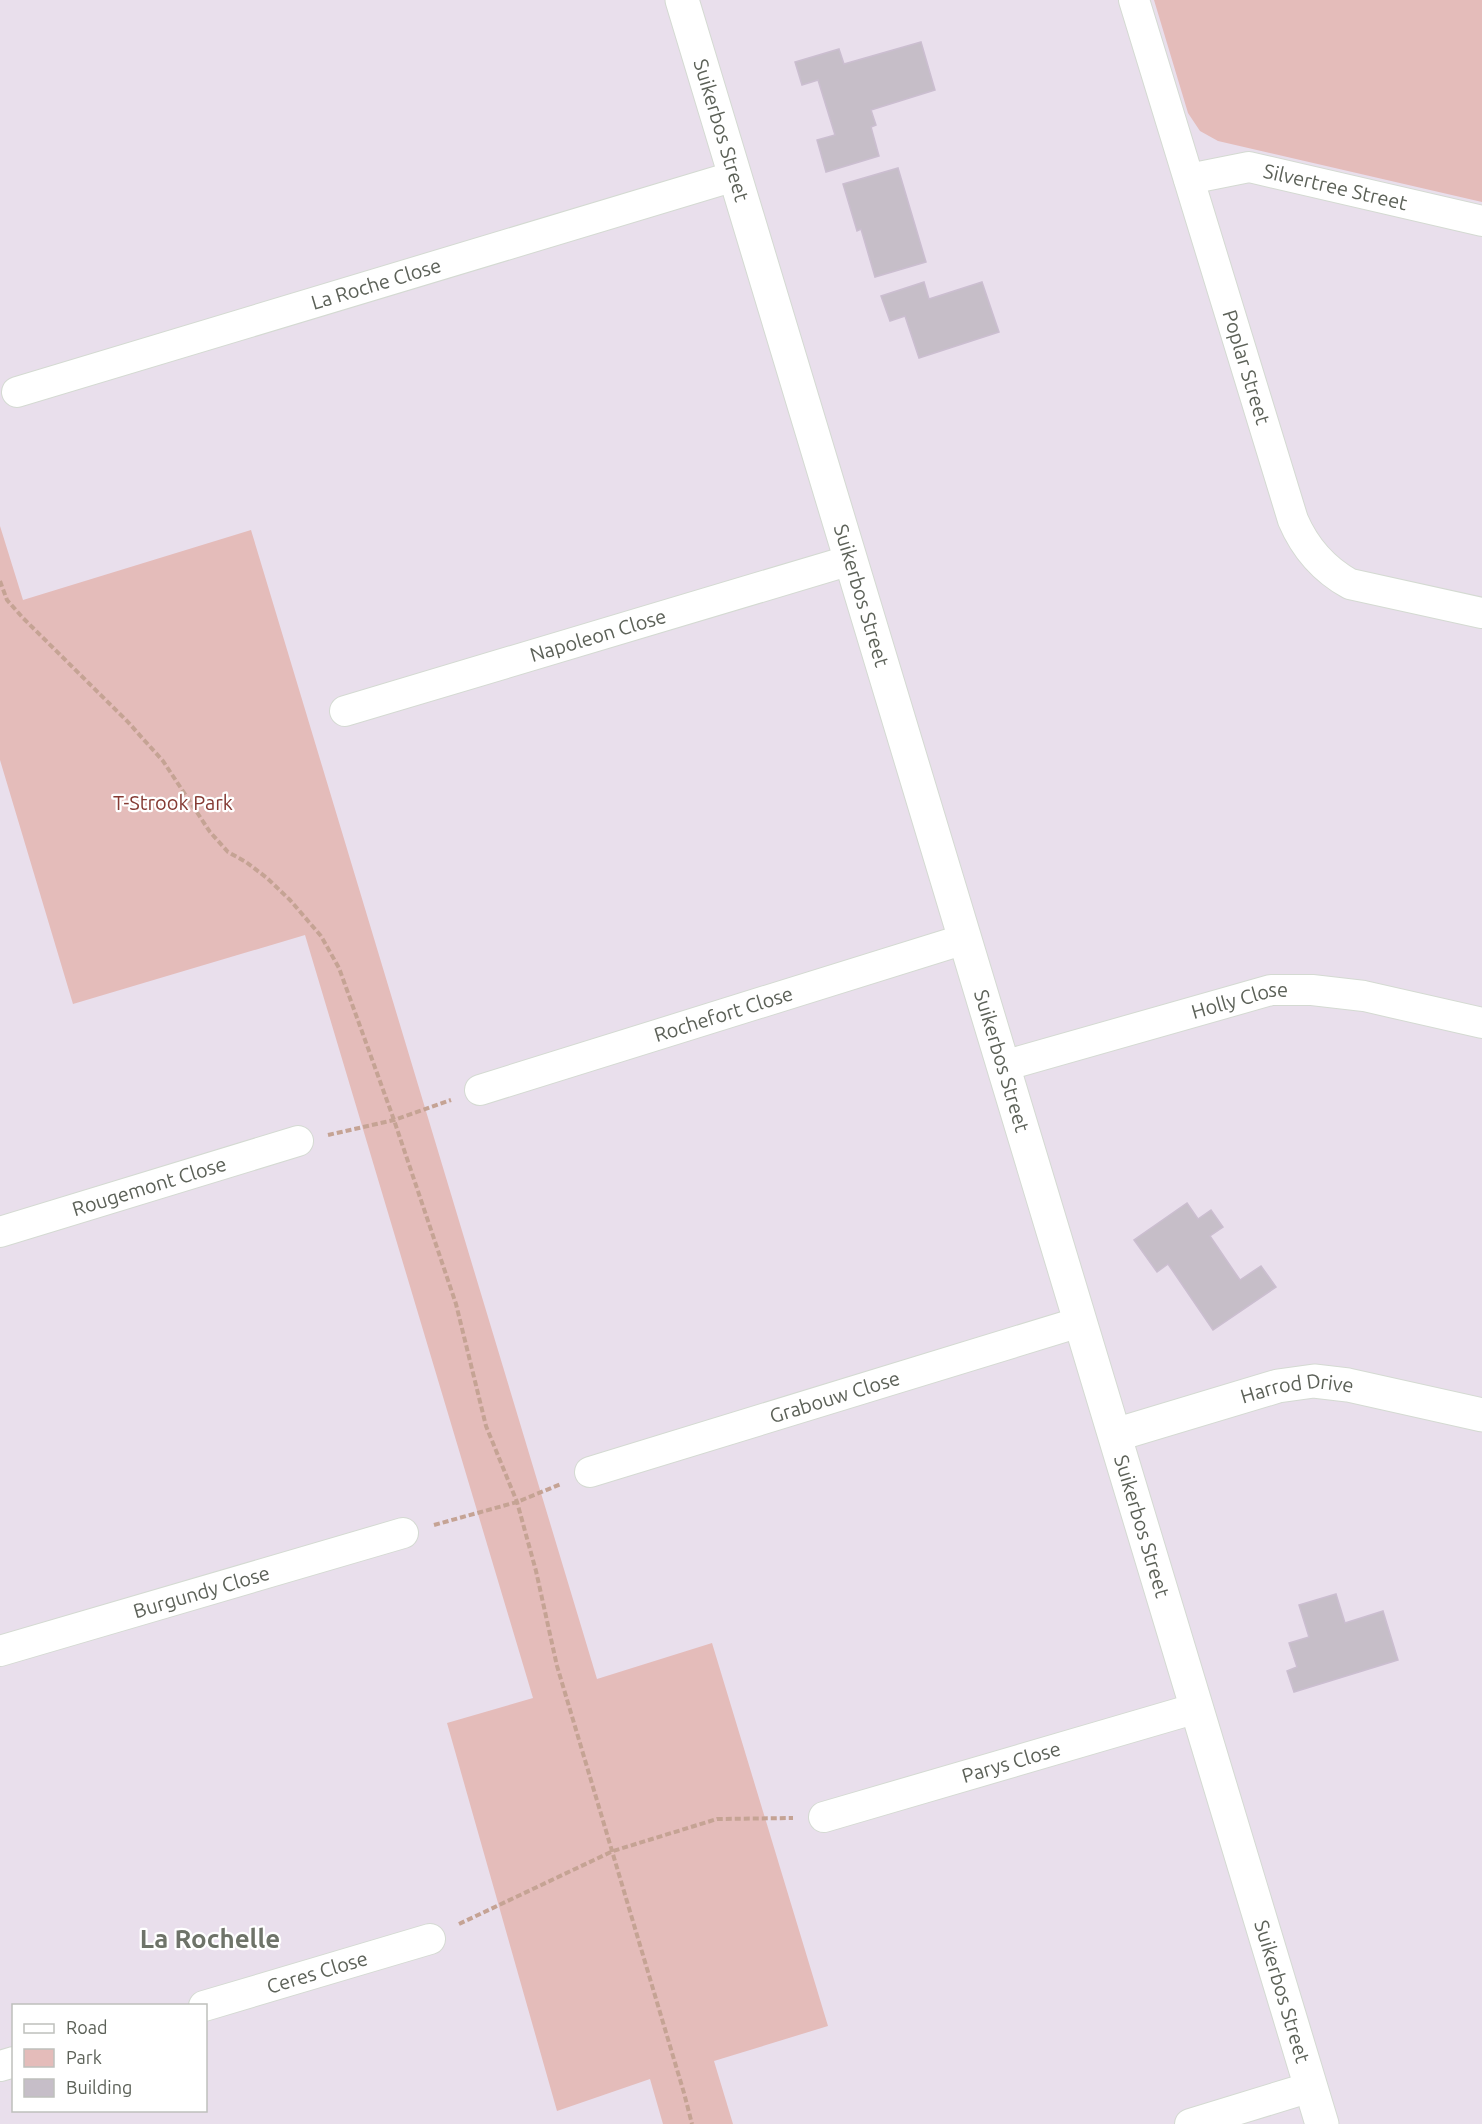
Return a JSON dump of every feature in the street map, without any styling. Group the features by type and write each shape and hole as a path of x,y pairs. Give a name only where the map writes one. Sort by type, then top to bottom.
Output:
{"street":[{"name":"Suikerbos Street","path":"682,0 1322,2124"},
{"name":"Poplar Street","path":"1134,0 1293,520 1301,538 1313,555 1333,574 1350,584 1482,613"},
{"name":"Silvertree Street","path":"1189,179 1250,167 1482,221"},
{"name":"La Roche Close","path":"17,392 735,176"},
{"name":"Napoleon Close","path":"345,711 851,560"},
{"name":"Rochefort Close","path":"480,1090 966,939"},
{"name":"Holly Close","path":"1003,1066 1271,990 1312,990 1364,996 1482,1023"},
{"name":"Rougemont Close","path":"0,1232 298,1141"},
{"name":"Grabouw Close","path":"590,1472 1080,1322"},
{"name":"Harrod Drive","path":"1115,1435 1278,1386 1314,1382 1348,1385 1482,1415"},
{"name":"Burgundy Close","path":"0,1651 404,1533"},
{"name":"Parys Close","path":"824,1817 1197,1708"},
{"name":"Ceres Close","path":"207,2005 430,1938"},
{"path":"1190,2124 1311,2087"}],"path":[{"path":"0,581 7,600 23,618 127,721 163,761 189,801 228,852 267,878 290,900 321,936 339,968 394,1120 456,1304 486,1426 517,1502 536,1571 557,1666 692,2124"},
{"path":"298,1141 394,1120 480,1090"},
{"path":"404,1533 517,1502 590,1472"},
{"path":"430,1938 613,1851 717,1819 824,1817"}],"green space":[{"path":"1154,0 1482,0 1482,202 1218,141 1200,131 1188,113"},
{"name":"T-Strook Park","path":"0,526 23,600 251,530 597,1679 712,1643 828,2026 714,2061 733,2124 663,2124 650,2079 557,2111 447,1723 533,1698 305,935 73,1004 0,760"}],"building":[{"path":"921,42 935,90 871,110 876,125 871,127 879,156 826,172 817,140 835,135 818,80 802,85 795,62 839,49 844,64"},
{"path":"898,168 926,262 875,277 861,229 857,231 843,184"},
{"path":"924,282 929,299 982,282 999,332 919,358 905,316 890,321 881,296"},
{"path":"1187,1203 1198,1219 1211,1210 1223,1227 1210,1236 1240,1280 1261,1266 1276,1287 1213,1330 1168,1264 1157,1272 1134,1240"},
{"path":"1336,1594 1345,1623 1383,1611 1398,1660 1294,1692 1287,1671 1297,1667 1289,1643 1309,1637 1299,1605"}],"district":[{"name":"La Rochelle","path":"210,1939"}]}
